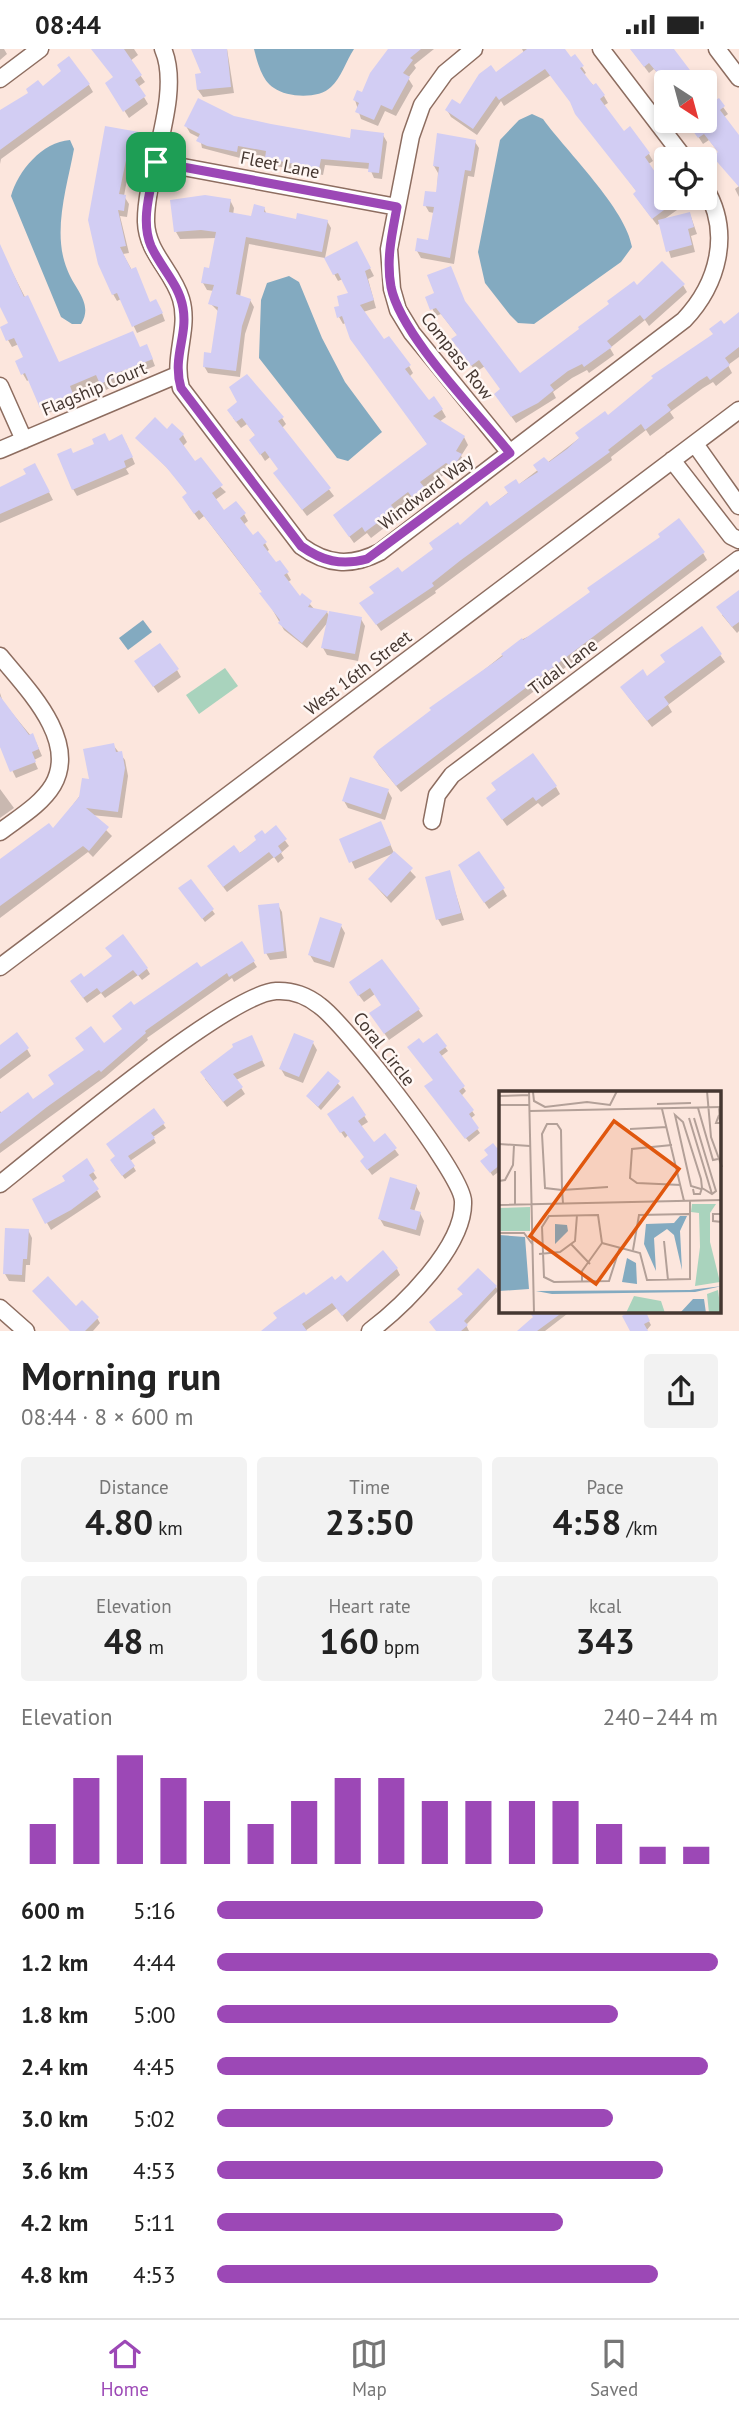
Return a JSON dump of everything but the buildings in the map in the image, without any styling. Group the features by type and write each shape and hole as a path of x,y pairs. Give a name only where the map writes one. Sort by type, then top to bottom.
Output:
{"street":[{"path":"0,79 40,49"},
{"path":"163,49 170,79 146,222 152,248 175,284 184,312 177,375"},
{"name":"Compass Row","path":"474,49 445,73 422,105 411,136 389,249 389,269 398,310 412,334 510,453"},
{"path":"601,49 676,147"},
{"path":"717,49 739,78"},
{"name":"Fleet Lane","path":"156,162 397,207"},
{"name":"Windward Way","path":"177,375 188,400 301,546 327,561 353,562 380,552 684,320 709,288 719,250 715,210"},
{"name":"Flagship Court","path":"0,450 177,375"},
{"path":"0,386 24,440"},
{"name":"West 16th Street","path":"0,967 739,410"},
{"path":"695,444 739,506"},
{"path":"672,460 725,527 739,540"},
{"path":"725,527 739,517"},
{"name":"Tidal Lane","path":"432,821 437,795 452,775 739,559"},
{"path":"0,656 41,710 60,747 60,765 53,784 36,805 0,832"},
{"name":"Coral Circle","path":"0,1184 146,1070 237,1005 275,991 296,992 319,1004 342,1024 450,1171 463,1200 456,1232 432,1271 370,1331"},
{"path":"0,1308 26,1331"}],"green space":[{"path":"225,668 238,686 199,714 186,695"}],"water":[{"path":"254,49 354,49 331,87 319,94 303,96 287,94 270,85 261,70"},
{"path":"532,114 543,119 608,199 627,232 632,247 621,262 534,324 518,323 485,283 478,252 500,140 519,120"},
{"path":"70,140 74,149 62,209 61,240 67,269 84,303 81,324 72,324 61,317 11,196 19,177 33,159 50,146"},
{"path":"289,276 299,282 322,338 345,382 382,432 348,461 337,458 259,358 261,300 267,283"},
{"path":"143,620 152,632 128,650 119,638"}],"route":[{"path":"156,162 397,207 389,249 389,269 398,310 412,334 510,453 380,552 367,559 340,563 327,561 301,546 181,388 176,359 184,325 181,297 152,248 146,222 156,162"}]}
